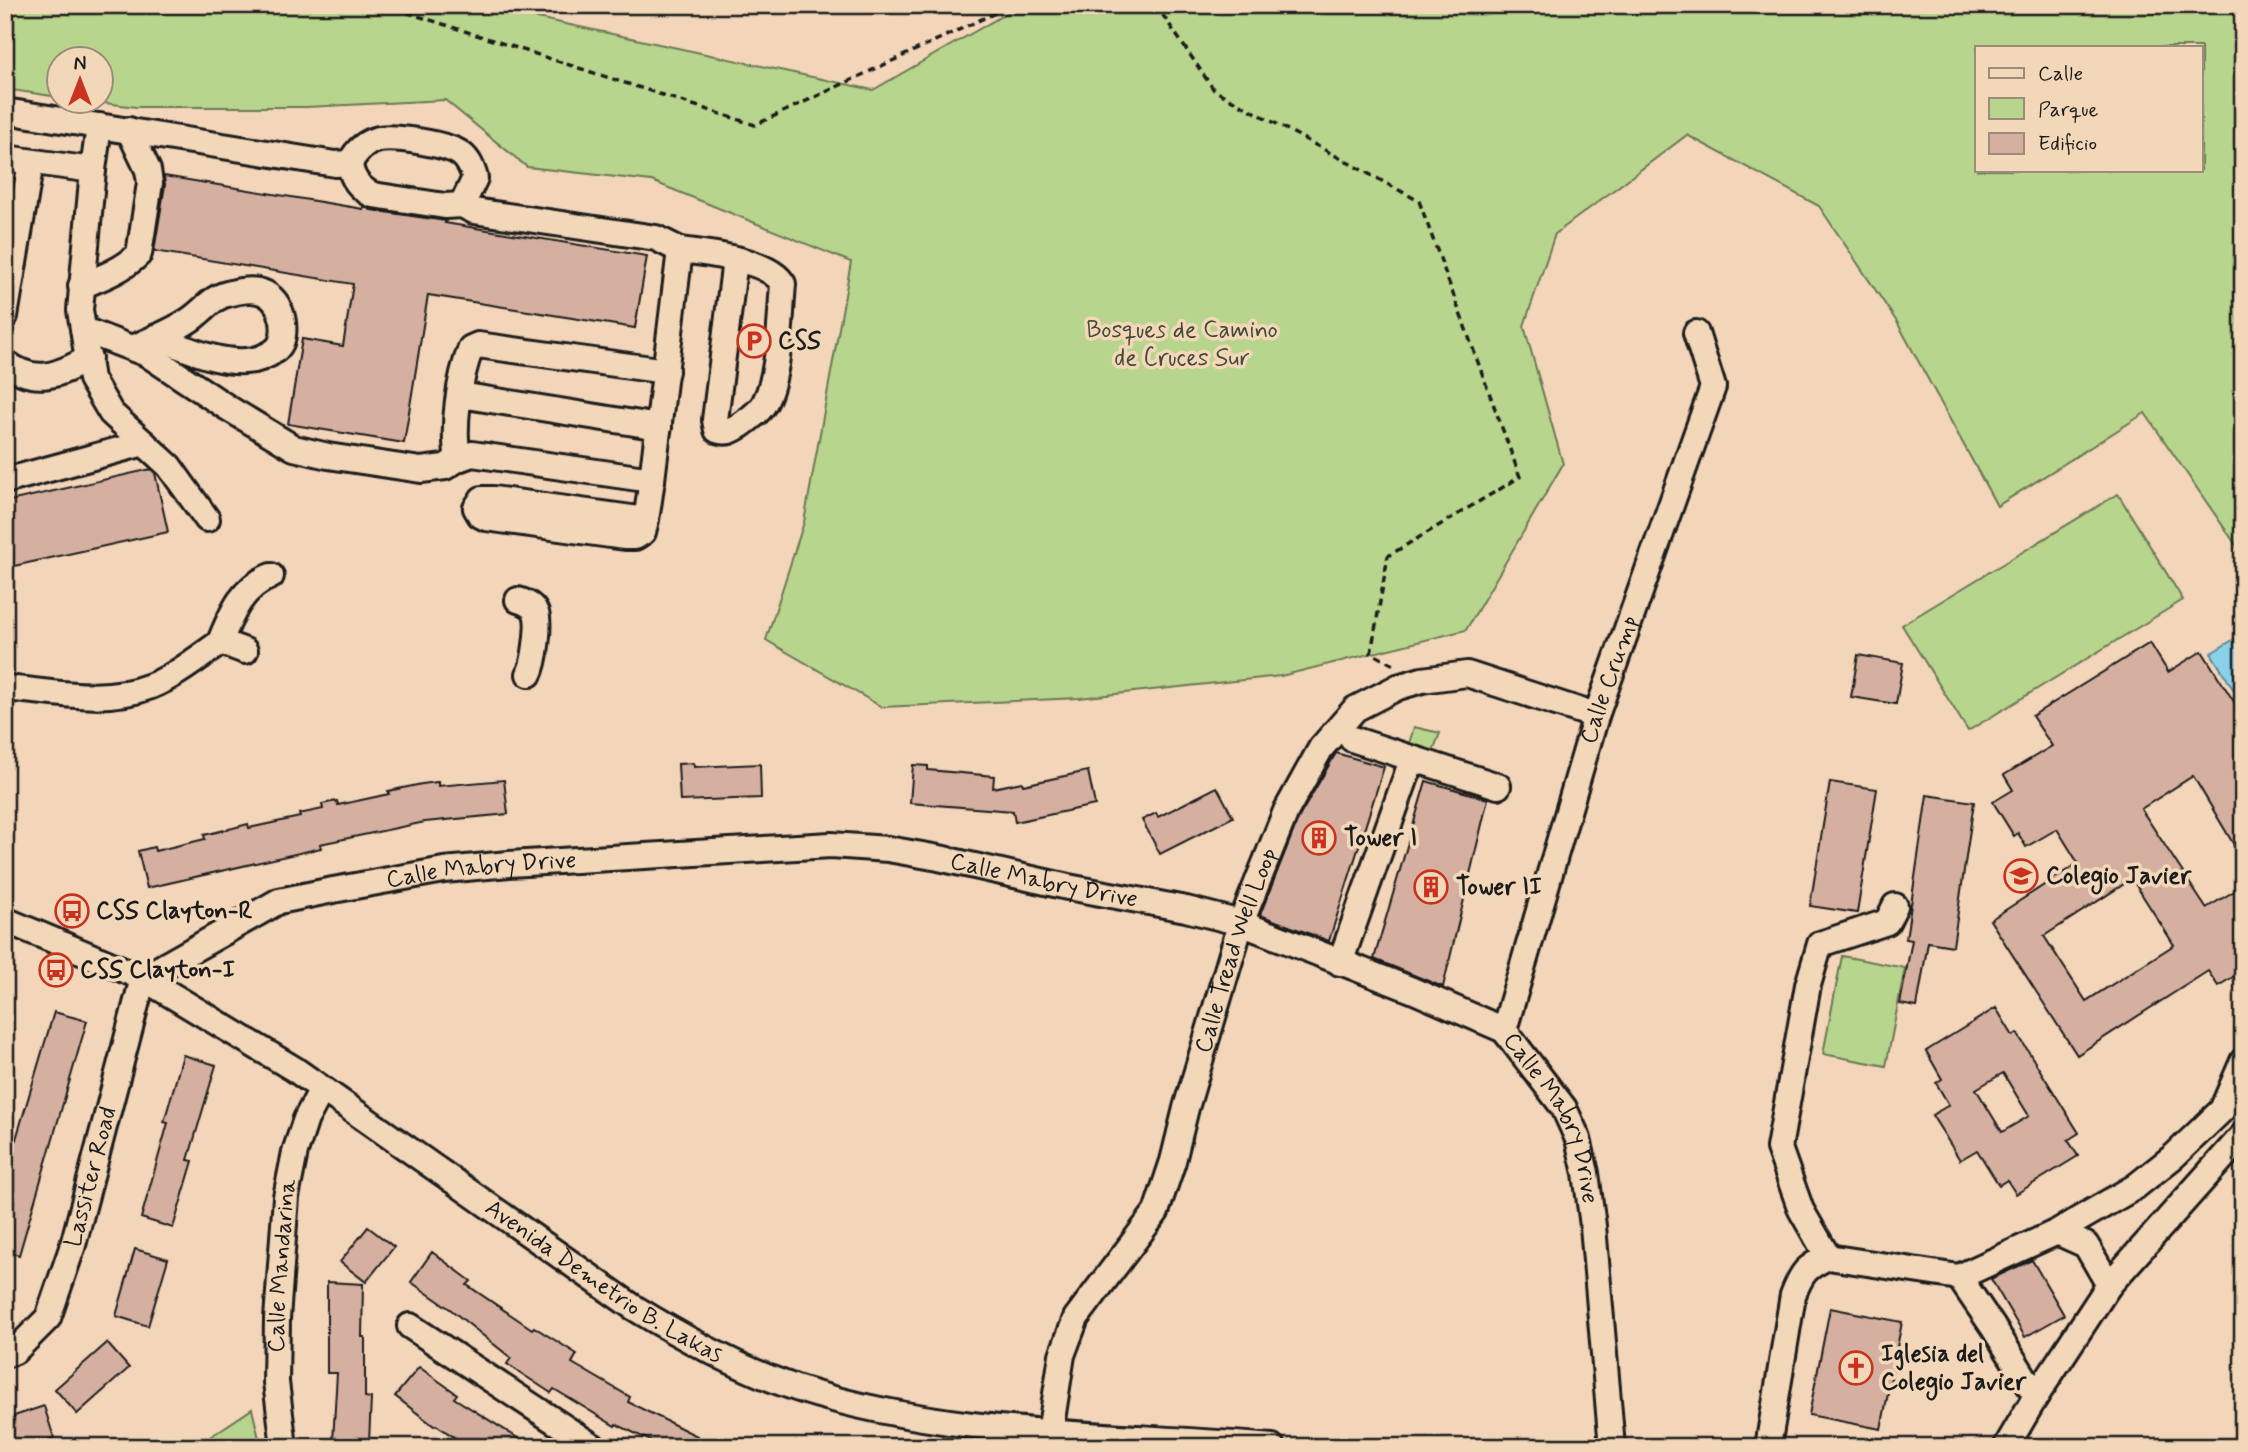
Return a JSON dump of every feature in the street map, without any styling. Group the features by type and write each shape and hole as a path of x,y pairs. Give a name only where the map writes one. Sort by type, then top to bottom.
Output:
{"street":[{"path":"5,111 335,164 350,163"},
{"path":"99,126 80,310 91,379 111,413 169,466 207,519"},
{"path":"81,286 108,275 139,254 150,183 148,170 129,130"},
{"path":"462,205 475,178 471,165 451,148 379,139 363,146 355,153 350,163 351,173 365,191 373,195 445,206 462,205 474,211 656,238 680,250 735,260 769,270 779,277 783,284 774,374 764,404 741,425 723,433 717,430 715,420 735,260"},
{"path":"5,158 93,170"},
{"path":"5,316 31,162"},
{"path":"646,520 493,499 482,499 476,508 480,515 486,518 625,537 635,537 643,532 646,520 659,427 680,250"},
{"path":"84,330 233,360 255,360 271,353 280,346 284,330 279,305 258,291 240,292 214,299 191,319 144,342"},
{"name":"Calle Crump","path":"1504,1030 1596,716 1713,387 1696,333"},
{"path":"144,342 147,354 294,448 421,470 445,467 458,458 472,454 652,480"},
{"path":"458,458 455,436 464,365 471,348 478,345 666,371"},
{"path":"5,362 22,374 47,375 63,373 89,358"},
{"path":"460,395 659,427"},
{"path":"5,481 144,443"},
{"path":"5,688 89,696 128,693 161,681 221,642 234,609 243,596 260,580 271,576"},
{"path":"518,600 527,603 536,613 536,651 529,674"},
{"path":"221,642 245,651"},
{"name":"Calle Tread Well Loop","path":"1050,1433 1062,1355 1076,1318 1156,1212 1241,923 1286,811 1321,748 1355,709 1398,687 1422,680 1467,674 1596,716"},
{"path":"1352,739 1498,786"},
{"path":"1340,963 1412,760"},
{"name":"Calle Mabry Drive","path":"143,978 279,901 333,890 444,870 509,864 831,845 888,849 939,858 1241,923 1412,990 1504,1030 1564,1108 1578,1139 1586,1173 1612,1447"},
{"path":"1828,1257 1801,1210 1779,1148 1808,985 1821,943 1887,922 1895,906"},
{"name":"Avenida Demetrio B. Lakas","path":"5,920 143,978 294,1069 633,1307 679,1336 798,1389 912,1416 1050,1433 1272,1447"},
{"name":"Lassiter Road","path":"5,1355 15,1351 48,1318 73,1245 143,978"},
{"path":"1768,1447 1793,1295 1809,1265 1828,1257 1959,1277 2057,1232 2136,1187 2174,1156 2222,1110 2243,1061"},
{"name":"Calle Mandarina","path":"284,1447 276,1382 278,1306 286,1197 295,1152 306,1119 322,1089"},
{"path":"2006,1447 2109,1285 2243,1135"},
{"path":"2057,1232 2086,1245 2109,1285"},
{"path":"1959,1277 2036,1396"},
{"path":"410,1326 594,1447"}],"path":[{"path":"384,5 755,125 1013,5"},
{"path":"1156,5 1214,90 1419,201 1520,477 1388,556 1371,653 1422,680"}],"green space":[{"name":"Bosques de Camino de Cruces Sur","path":"5,5 489,5 519,14 873,90 1021,5 2243,5 2243,555 2145,413 1997,506 1897,322 1819,206 1687,135 1555,234 1524,326 1563,464 1466,630 1281,676 1079,698 882,707 766,640 804,522 851,262 652,181 527,167 445,100 307,107 136,107 116,104 116,46 46,46 46,95 5,89"},
{"path":"2118,494 2183,600 1968,731 1902,625"},
{"path":"1414,727 1440,733 1428,764 1405,757"},
{"path":"1842,956 1905,968 1886,1066 1823,1054"},
{"path":"252,1409 261,1447 195,1447"}],"water":[{"path":"2243,634 2243,705 2211,653"}],"building":[{"path":"164,176 363,209 363,206 371,210 647,256 635,328 428,295 404,443 288,424 302,339 343,346 353,284 154,251 165,185"},
{"path":"151,469 155,473 168,532 5,568 5,502"},
{"path":"2150,643 2168,672 2202,651 2243,716 2243,860 2193,776 2141,809 2206,908 2243,886 2243,971 2218,986 2208,971 2077,1055 1990,920 2078,863 2057,829 2026,847 2018,833 2014,836 1993,802 2013,790 2004,775 2052,746 2032,716","holes":["2132,879 2174,945 2086,1001 2044,936"]},
{"path":"1858,655 1903,663 1896,704 1851,697"},
{"name":"Tower I","path":"1336,753 1384,767 1329,941 1260,915 1299,817"},
{"path":"694,763 694,767 760,764 761,798 680,801 678,764"},
{"path":"913,765 928,766 928,770 994,776 993,788 1022,782 1023,785 1088,771 1095,805 1015,822 1013,811 910,803"},
{"path":"504,780 508,814 425,822 320,844 321,848 147,888 138,851 154,847 155,851 205,839 204,835 248,824 249,828 300,817 299,814 323,809 322,804 337,801 338,805 422,784 438,782 438,786"},
{"name":"Tower II","path":"1426,781 1488,799 1443,987 1374,959"},
{"path":"1830,782 1877,789 1857,913 1810,906"},
{"path":"1217,787 1233,817 1160,854 1142,820 1156,813 1158,817"},
{"path":"1927,795 1974,802 1953,946 1928,942 1917,1007 1900,1004 1912,940 1906,939"},
{"path":"1996,1008 2013,1036 2017,1033 2079,1133 2068,1140 2078,1156 2016,1194 2007,1180 1999,1185 1977,1150 1960,1160 1932,1115 1949,1105 1936,1083 1942,1079 1926,1051","holes":["2003,1073 2029,1116 2002,1132 1976,1089"]},
{"path":"54,1012 87,1021 19,1255 5,1251 5,1176"},
{"path":"183,1055 216,1065 188,1160 193,1161 173,1228 141,1218 168,1123 164,1122"},
{"path":"368,1227 394,1247 366,1282 340,1262"},
{"path":"135,1249 168,1259 148,1326 116,1316"},
{"path":"432,1252 471,1281 467,1285 532,1329 534,1327 577,1354 572,1363 630,1397 628,1402 697,1436 692,1447 663,1447 616,1424 615,1426 554,1389 551,1393 507,1364 511,1358 450,1309 411,1282"},
{"path":"2032,1260 2064,1315 2025,1337 1991,1279"},
{"path":"327,1282 363,1284 365,1397 371,1398 369,1442 333,1441 337,1373 327,1373"},
{"name":"Iglesia del Colegio Javier","path":"1830,1308 1902,1322 1881,1429 1809,1415"},
{"path":"107,1343 129,1368 77,1414 55,1389"},
{"path":"419,1367 457,1394 454,1398 532,1447 469,1447 434,1426 395,1396"},
{"path":"44,1406 54,1438 28,1447 5,1447 5,1419"}],"place":[{"name":"CSS","path":"754,341"},
{"name":"Tower I","path":"1319,838"},
{"name":"Colegio Javier","path":"2021,876"},
{"name":"Tower II","path":"1431,887"},
{"name":"CSS Clayton-R","path":"72,911"},
{"name":"CSS Clayton-I","path":"56,970"},
{"name":"Iglesia del Colegio Javier","path":"1856,1368"}]}
